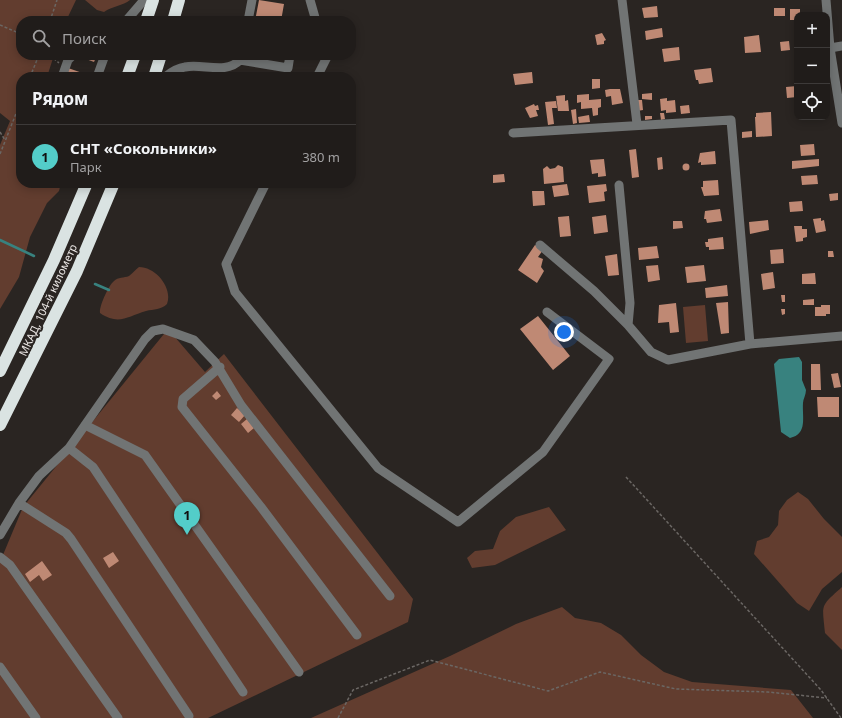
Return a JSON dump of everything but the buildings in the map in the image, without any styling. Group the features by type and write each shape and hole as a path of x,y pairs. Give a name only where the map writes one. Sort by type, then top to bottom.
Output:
{"highway":[{"path":"147,16 152,0"},
{"path":"174,16 179,0"},
{"path":"129,72 133,60"},
{"path":"156,72 160,60"},
{"name":"МКАД, 104-й километр","path":"0,371 54,260 85,188"},
{"name":"МКАД, 104-й километр","path":"0,425 77,271 112,188"}],"street":[{"path":"130,16 144,0"},
{"path":"249,16 252,0"},
{"path":"310,0 315,16"},
{"path":"622,0 637,124"},
{"path":"826,0 827,12"},
{"path":"842,46 830,48 842,123"},
{"path":"64,72 68,60"},
{"path":"99,72 103,60"},
{"path":"171,72 185,67 231,67 237,60"},
{"path":"253,60 288,68 289,60"},
{"path":"320,72 326,60"},
{"path":"513,133 637,124 730,120 750,344"},
{"path":"620,184 630,303 628,325"},
{"path":"264,188 226,264 234,292 378,468 458,522 543,452 609,359 548,312"},
{"path":"540,245 594,290 652,352 668,360 750,344 842,336"},
{"path":"0,535 19,503 39,476 69,448 153,331 163,329 194,340 220,367 241,405 390,596"},
{"path":"220,367 183,399 182,406 261,507 357,635"},
{"path":"85,425 145,455 299,672"},
{"path":"69,448 93,467 243,692"},
{"path":"19,503 66,533 71,539 188,716"},
{"path":"0,557 10,565 118,718"},
{"path":"0,667 36,718"}],"path":[{"path":"52,16 57,0"},
{"path":"0,25 16,32"},
{"path":"32,72 37,60"},
{"path":"56,60 63,66"},
{"path":"0,154 16,114"},
{"path":"0,132 6,140"},
{"path":"626,477 827,698 842,718"},
{"path":"338,718 354,690 430,660 548,691 600,672 676,689 768,692 827,698"}],"shaded area":[{"path":"0,0 76,0 68,16 16,16 16,60 52,60 49,72 16,72 16,188 60,188 59,191 47,203 30,237 19,277 0,309 0,145 10,121 0,113"},
{"path":"85,0 130,0 104,12 97,10"},
{"path":"139,267 145,268 157,274 162,280 168,291 167,304 160,308 123,319 113,319 100,313 107,291 112,283 117,279 129,276"},
{"path":"705,305 708,341 686,343 683,307"},
{"path":"168,329 205,372 224,354 413,599 408,622 208,718 0,718 0,562 23,507"},
{"path":"798,492 808,499 824,519 842,537 842,572 822,589 809,611 797,603 754,554 757,541 769,537 778,525 779,511 787,500"},
{"path":"549,507 566,530 495,565 472,568 467,558 475,551 493,549 500,531 516,517"},
{"path":"842,587 842,650 825,633 823,611 826,602"},
{"path":"562,607 575,618 601,623 621,635 641,655 664,672 692,682 791,690 813,718 311,718 450,656 516,624"}],"water":[{"path":"799,357 802,362 802,380 806,390 803,401 803,424 799,433 790,438 781,432 774,364 779,359"}],"waterway":[{"path":"0,240 34,256"},
{"path":"95,284 109,290"}],"place":[{"name":"СНТ «Сокольники»","path":"187,535"}]}
